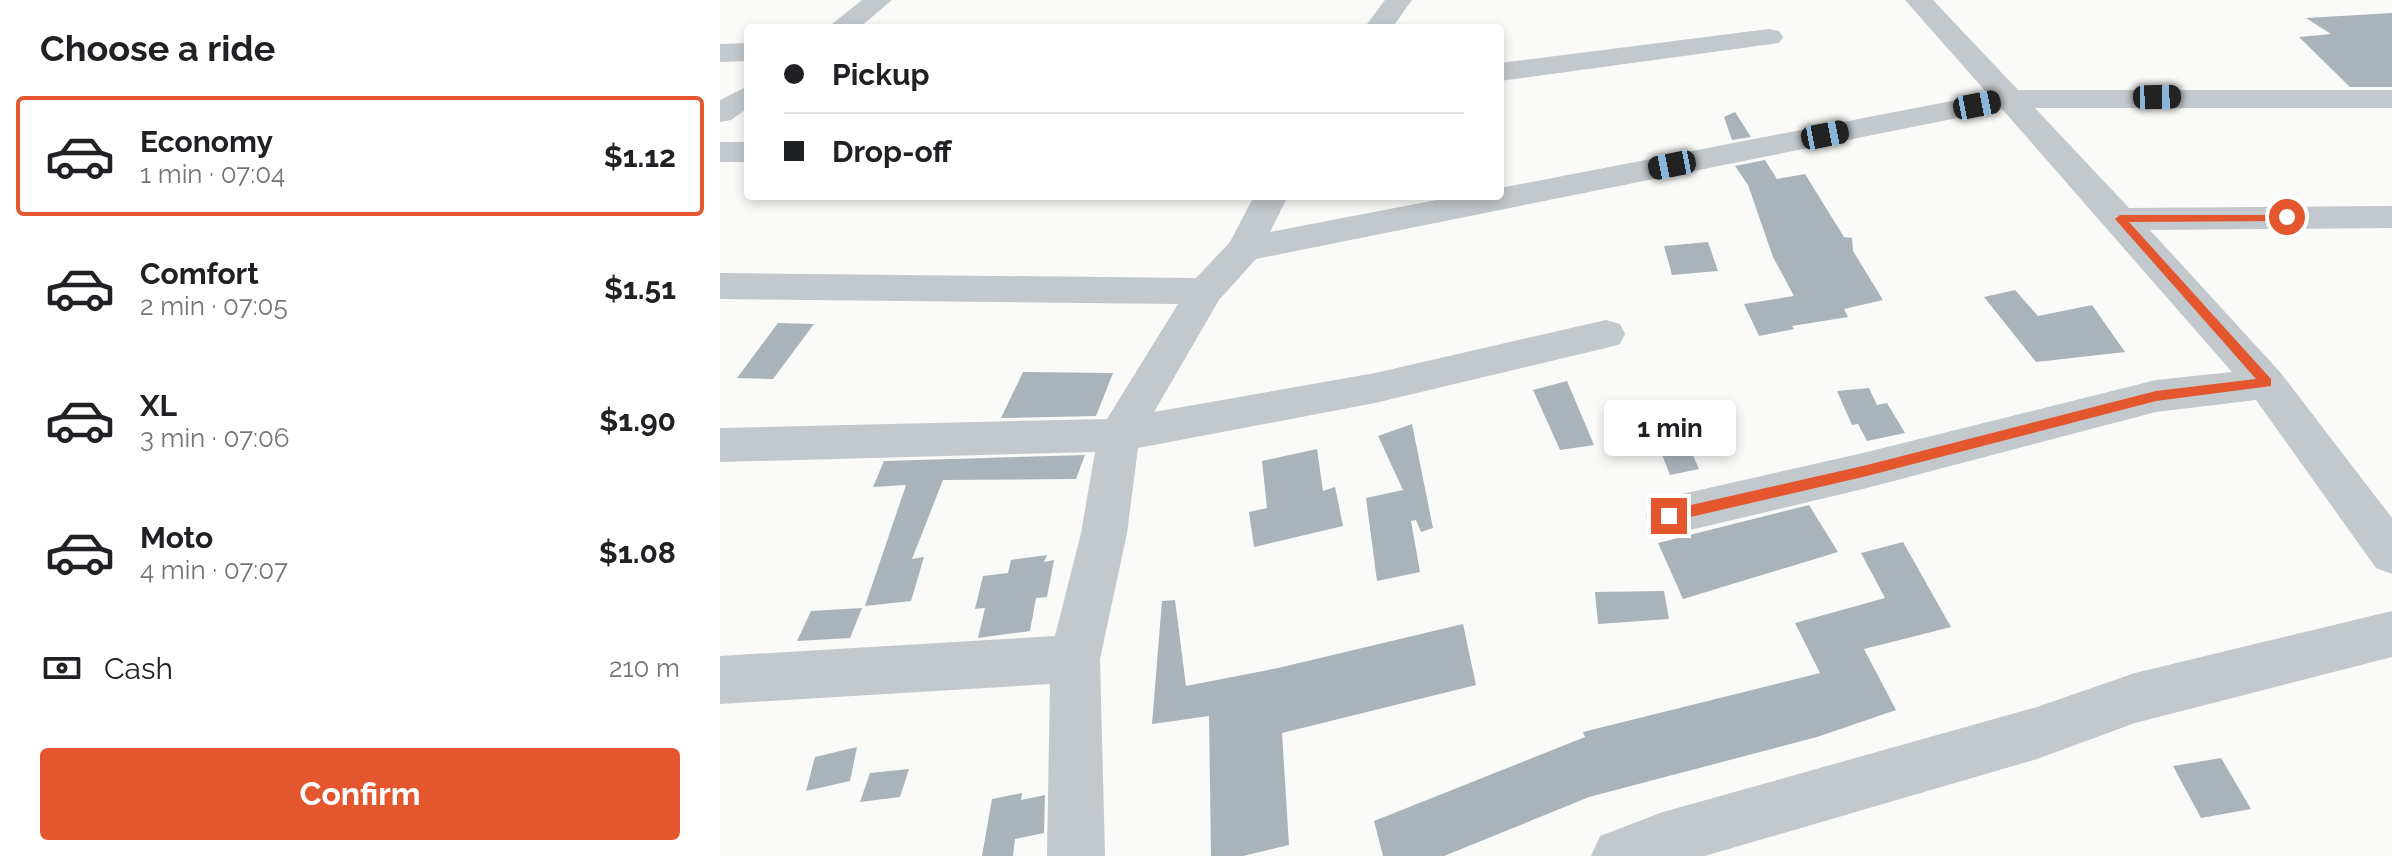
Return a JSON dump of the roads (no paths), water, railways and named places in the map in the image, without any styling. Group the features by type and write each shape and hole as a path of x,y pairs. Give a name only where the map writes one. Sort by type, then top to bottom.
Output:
{"street":[{"path":"846,24 879,0"},
{"path":"1381,24 1399,0"},
{"path":"1918,0 2266,383 2392,554"},
{"path":"1504,71 1769,37"},
{"path":"720,53 744,52"},
{"path":"720,113 744,98"},
{"path":"1504,198 2008,99 2392,99"},
{"path":"720,152 744,152"},
{"path":"1076,856 1075,659 1104,533 1119,435 1205,291 1244,249 1269,200"},
{"path":"1244,249 1494,200"},
{"path":"2120,219 2392,217"},
{"path":"720,286 1205,291"},
{"path":"720,445 1119,435 1375,388 1606,334"},
{"path":"1669,516 1867,470 2156,396 2266,383"},
{"path":"1620,856 1663,840 2037,733 2135,698 2392,634"},
{"path":"720,680 1075,659"}]}
